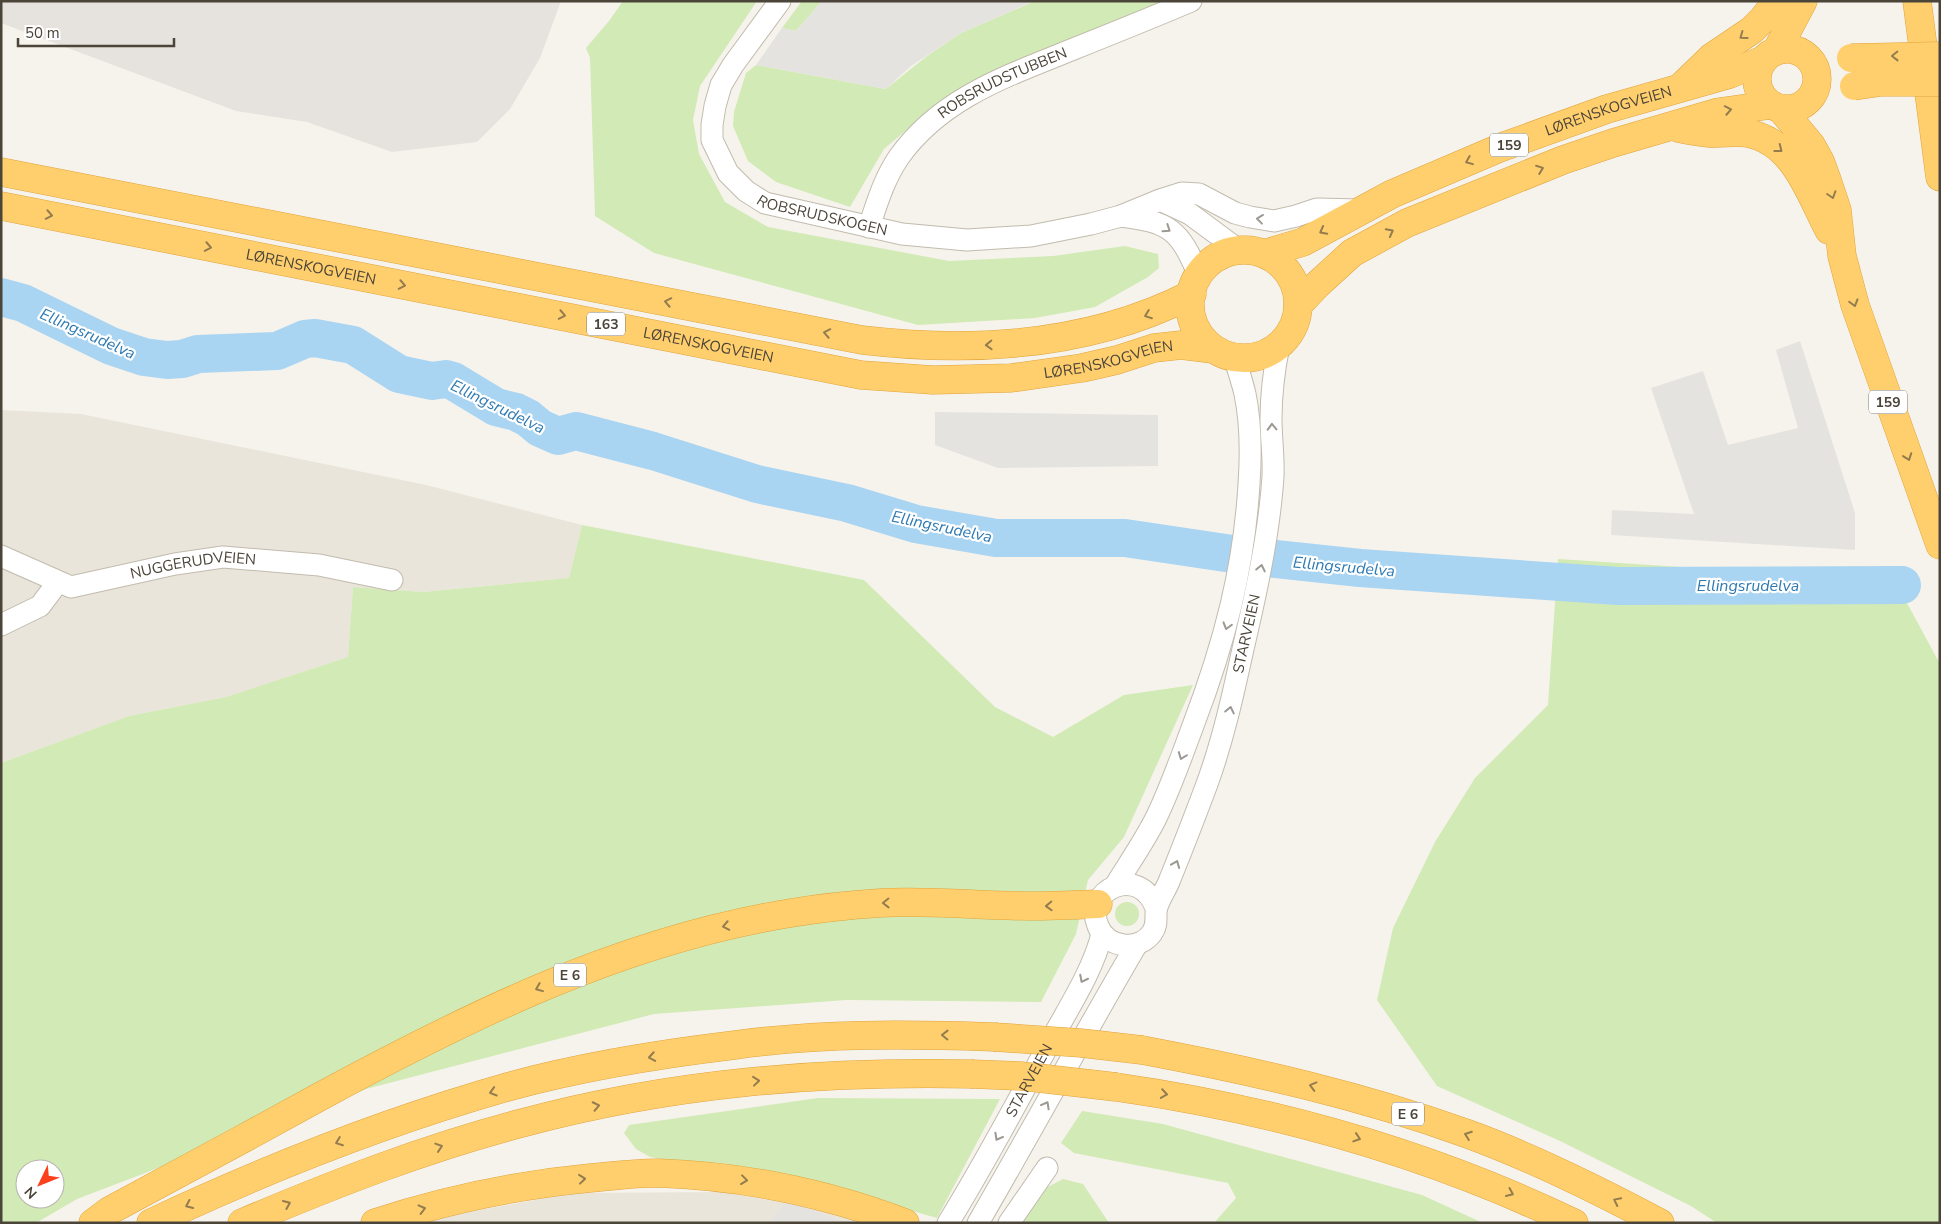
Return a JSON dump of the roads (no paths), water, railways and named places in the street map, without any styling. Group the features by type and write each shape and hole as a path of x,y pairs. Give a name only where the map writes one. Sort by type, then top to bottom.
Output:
{"highway":[{"path":"1681,87 1712,57 1752,30 1777,1"},
{"path":"1803,1 1770,55 1759,68 1757,84 1759,92 1776,107 1811,145 1820,161 1837,210 1842,256"},
{"path":"1917,1 1940,177"},
{"path":"1770,55 1792,49 1805,55 1813,63 1817,74 1817,84 1813,95"},
{"name":"LØRENSKOGVEIEN","path":"1252,252 1303,242 1392,194 1502,147 1607,108 1730,74 1770,55"},
{"path":"1805,55 1851,58 1940,56"},
{"name":"159","path":"1298,306 1317,285 1352,253 1407,223 1563,160 1665,127 1719,112 1776,107 1791,110 1800,107 1813,95 1881,82 1940,82"},
{"path":"1665,127 1709,133 1748,133 1765,139 1782,151 1797,168 1809,188 1842,256"},
{"name":"163","path":"1,172 862,340 899,344 986,346 1051,338 1138,319 1164,308 1195,285"},
{"name":"LØRENSKOGVEIEN","path":"1,206 862,375 933,380 1011,378 1082,368 1117,360 1154,348 1181,345 1224,353"},
{"name":"159","path":"1195,285 1206,266 1216,258 1228,253 1252,252 1278,262 1289,274 1296,289 1298,306 1293,328 1280,345 1258,356 1246,358 1224,353"},
{"name":"159","path":"1842,256 1855,306 1874,363 1940,545"},
{"path":"1195,285 1191,309 1194,324 1202,338 1224,353"},
{"name":"E 6","path":"93,1223 109,1212 439,1034 506,1002 630,953 714,928 790,913 881,903 964,903 1028,906 1106,895"},
{"name":"E 6","path":"151,1223 279,1165 359,1134 513,1086 584,1069 737,1044 892,1035 994,1037 1073,1042 1142,1050 1267,1075 1364,1100 1422,1118 1516,1154 1569,1177 1660,1223"},
{"path":"242,1223 355,1177 441,1146 523,1122 669,1092 796,1077 892,1073 1021,1076 1169,1094 1263,1113 1352,1137 1461,1173 1574,1223"},
{"path":"375,1223 403,1214 524,1186 628,1174 711,1176 784,1187 824,1197 905,1223"}],"street":[{"name":"ROBSRUDSKOGEN","path":"780,1 733,65 721,85 712,125 712,140 728,173 746,191 765,202 902,234 968,240 1031,236 1091,224 1121,216 1182,192 1199,194 1235,213 1274,220 1296,216 1317,209 1360,210"},
{"name":"ROBSRUDSTUBBEN","path":"869,227 881,190 900,157 927,127 962,99 993,82 1191,1"},
{"path":"1160,200 1190,214 1252,252"},
{"name":"ROBSRUDSKOGEN","path":"1121,216 1156,222 1172,232 1182,242 1191,257 1195,285"},
{"name":"STARVEIEN","path":"978,1223 1104,999 1137,944 1145,940 1156,926 1158,917 1156,908 1167,888 1209,777 1226,726 1264,556 1273,476 1272,399 1274,373 1280,345"},
{"name":"STARVEIEN","path":"948,1223 978,1176 1098,951 1102,934 1096,920 1106,895 1156,817 1178,766 1217,661 1238,580 1247,514 1250,474 1250,443 1246,402 1224,353"},
{"name":"NUGGERUDVEIEN","path":"1,556 70,587 175,564 223,557 319,565 392,580"},
{"path":"1,625 40,606 58,582"},
{"path":"1106,895 1126,884 1136,886 1145,890 1152,898 1156,908"},
{"path":"1102,934 1118,945 1128,946 1137,944"},
{"path":"1009,1223 1047,1168"}],"waterway":[{"name":"Ellingsrudelva","path":"1,297 23,303 111,346 144,357 167,360 182,359 198,354 277,351 305,339 315,338 353,345 399,374 432,381 446,379 453,381 496,407 516,412 528,418 540,428 558,436 576,431 653,451 757,484 847,503 916,524 996,538 1125,538 1239,555 1360,568 1618,586 1902,585"}]}
